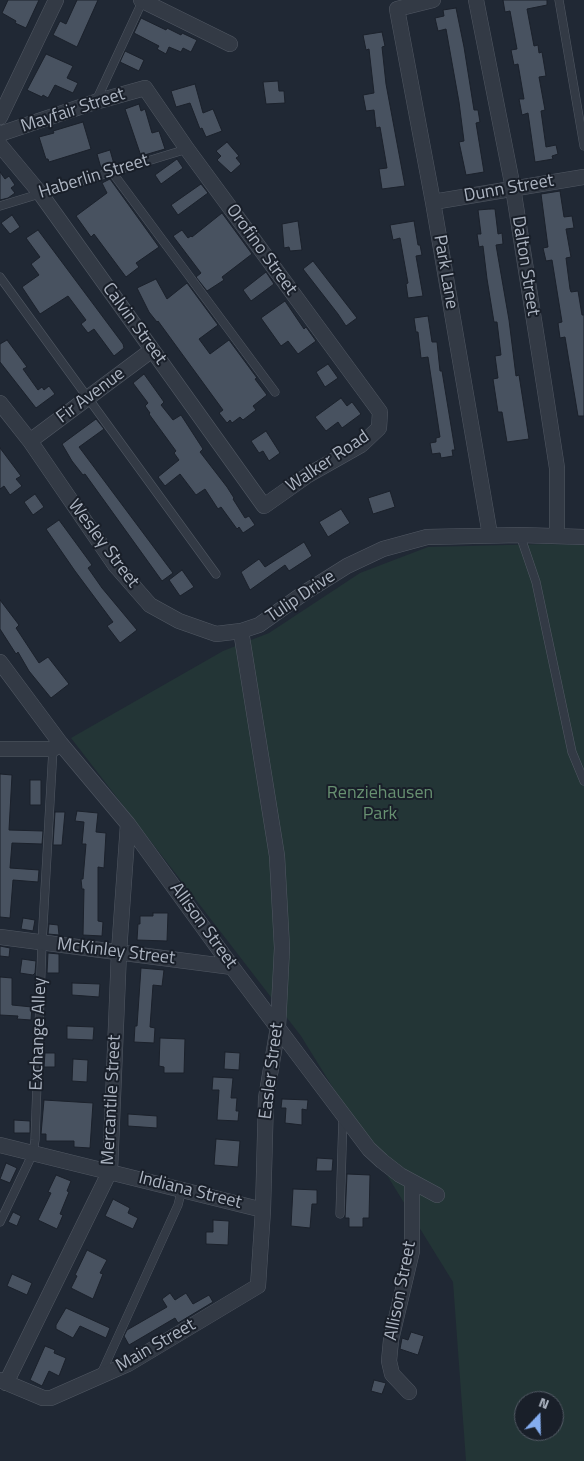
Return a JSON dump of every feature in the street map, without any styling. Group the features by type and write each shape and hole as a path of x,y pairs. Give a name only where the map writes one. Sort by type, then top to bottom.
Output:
{"street":[{"path":"0,117 56,0"},
{"path":"142,0 230,44"},
{"path":"396,4 433,0"},
{"name":"Dalton Street","path":"476,0 513,188 556,468 557,535"},
{"name":"Park Lane","path":"396,4 433,202 490,535"},
{"name":"Mayfair Street","path":"0,134 95,102 145,88"},
{"name":"Orofino Street","path":"145,88 187,149 380,412"},
{"name":"Calvin Street","path":"0,145 40,193 264,506"},
{"name":"Dunn Street","path":"433,202 584,177"},
{"name":"Fir Avenue","path":"30,441 152,350"},
{"name":"Wesley Street","path":"0,402 30,441 115,565 150,605 201,630 216,634 241,631"},
{"name":"Walker Road","path":"264,506 308,475 361,445 379,428 380,412"},
{"name":"Tulip Drive","path":"241,631 259,625 304,593 348,566 383,549 427,536 584,536"},
{"name":"Easler Street","path":"241,631 277,856 282,948 278,1027 266,1098 263,1210 258,1286"},
{"name":"Allison Street","path":"0,662 57,746 128,824 232,967 370,1149 382,1161 412,1182 437,1195"},
{"path":"0,749 26,750 57,746"},
{"name":"Mercantile Street","path":"3,1382 110,1171 118,952 128,824"},
{"name":"McKinley Street","path":"0,937 232,967"},
{"name":"Indiana Street","path":"0,1145 263,1210"},
{"name":"Allison Street","path":"409,1392 392,1374 389,1361 391,1340 412,1251 412,1182"},
{"name":"Main Street","path":"3,1382 43,1398 51,1398 128,1364 258,1286"}],"lane":[{"path":"95,102 142,0"},
{"path":"559,0 584,146"},
{"name":"Haberlin Street","path":"0,206 187,149"},
{"path":"112,172 275,392"},
{"path":"0,276 216,574"},
{"path":"520,535 536,582 572,752 584,781"},
{"name":"Exchange Alley","path":"0,1222 33,1153 35,1140 42,943 57,746"},
{"path":"340,1214 344,1115"},
{"path":"99,1378 178,1205 182,1189"}],"green space":[{"name":"Renziehausen Park","path":"584,545 584,1461 466,1461 453,1282 301,1036 71,738 223,651 269,633 360,573 428,547"}],"building":[{"path":"8,0 39,0 26,28 15,23 16,21 2,13"},
{"path":"77,0 98,0 77,47 53,35 60,21 66,24"},
{"path":"503,0 547,0 547,5 527,9 534,46 538,45 539,53 542,52 546,76 539,77 545,110 541,111 546,147 556,145 558,154 552,156 553,159 535,162 528,113 522,115 519,99 524,99 518,64 514,65 511,50 517,49 510,11 505,12"},
{"path":"456,8 474,110 478,110 480,122 476,123 484,172 466,175 459,142 464,141 459,102 446,29 438,31 435,18 444,16 443,10"},
{"path":"141,18 166,30 167,28 197,40 191,52 183,48 181,52 169,47 166,54 157,49 159,46 134,33"},
{"path":"382,32 385,46 382,47 386,84 405,186 382,189 379,169 387,168 380,127 376,128 374,110 366,111 363,95 374,93 369,49 366,50 363,35"},
{"path":"125,51 144,60 139,71 120,62"},
{"path":"46,54 73,66 67,78 78,83 73,93 55,85 48,98 27,90"},
{"path":"278,81 279,91 284,91 285,103 266,104 263,82"},
{"path":"195,84 203,113 213,109 222,131 206,137 202,128 200,129 190,103 176,107 171,91"},
{"path":"139,104 141,111 145,109 152,133 159,131 165,149 141,156 125,109"},
{"path":"83,122 91,149 49,162 46,159 39,137"},
{"path":"227,142 239,156 236,158 241,164 231,173 217,160 221,156 216,151"},
{"path":"110,150 114,164 101,168 97,154"},
{"path":"177,159 183,168 161,184 155,175"},
{"path":"0,172 5,179 9,176 15,185 11,188 15,193 8,198 0,200"},
{"path":"110,179 159,247 136,263 139,267 126,277 94,234 91,237 76,216 107,193 102,183"},
{"path":"201,184 208,193 178,215 171,205"},
{"path":"560,191 564,217 572,216 574,228 566,229 571,257 566,258 570,289 571,292 578,291 582,315 584,315 584,416 578,416 565,337 560,338 558,323 562,322 552,260 546,261 543,248 548,247 541,194"},
{"path":"495,209 498,234 502,233 503,244 496,245 509,320 516,376 519,375 529,439 507,442 502,412 498,412 493,379 498,378 495,356 501,355 497,322 494,322 483,246 479,247 477,234 481,234 478,210"},
{"path":"222,213 252,254 222,277 224,280 207,291 196,277 201,273 173,236 182,230 188,238 192,237"},
{"path":"12,215 20,227 10,234 1,223"},
{"path":"298,221 302,250 290,251 289,247 284,248 282,224"},
{"path":"414,221 418,245 420,245 422,255 416,256 423,296 408,298 406,284 408,283 400,238 393,240 390,225"},
{"path":"38,230 123,344 124,348 114,356 94,329 88,333 81,324 86,320 68,296 40,314 22,287 39,275 31,264 40,257 26,238"},
{"path":"313,261 357,318 346,326 303,269"},
{"path":"266,272 274,284 251,301 243,290"},
{"path":"156,279 167,299 187,283 218,325 199,339 210,354 229,340 257,378 255,379 267,395 253,406 256,410 243,420 240,417 232,423 230,420 227,423 219,413 223,410 158,321 149,312 137,288"},
{"path":"285,301 304,329 306,327 316,341 298,354 288,341 281,346 261,318"},
{"path":"428,316 432,342 437,342 440,371 442,371 455,450 452,450 453,456 441,458 440,453 432,454 430,443 436,442 436,438 440,437 428,357 421,358 418,332 416,332 414,318"},
{"path":"7,340 27,367 23,369 38,390 42,387 44,390 49,386 55,394 36,408 0,362 0,344"},
{"path":"328,364 338,378 325,387 316,372"},
{"path":"144,374 164,402 161,405 173,420 181,415 203,449 200,452 227,487 245,518 249,516 255,525 243,533 239,527 237,529 221,507 218,509 205,489 196,495 180,474 165,486 158,477 179,460 174,453 176,451 149,414 145,406 148,403 133,383"},
{"path":"341,398 347,406 352,402 361,414 342,428 338,422 326,431 315,417"},
{"path":"96,419 104,429 79,447 173,573 162,581 85,474 83,475 72,461 62,444"},
{"path":"266,431 280,453 269,461 263,451 259,453 251,441"},
{"path":"0,448 21,476 16,479 22,486 10,495 4,486 0,489"},
{"path":"390,491 395,507 373,514 368,498"},
{"path":"35,494 44,507 33,515 24,502"},
{"path":"341,509 350,523 328,537 319,522"},
{"path":"59,520 92,565 88,568 102,588 137,630 120,643 107,626 113,622 46,529"},
{"path":"304,542 312,556 289,571 285,565 250,590 241,572 259,559 265,567"},
{"path":"182,570 194,587 180,596 169,580"},
{"path":"0,600 19,625 16,628 39,663 48,657 69,684 51,698 29,671 18,652 16,654 0,629"},
{"path":"0,774 12,775 9,830 43,831 42,844 12,843 10,868 39,870 38,882 13,880 10,918 0,917"},
{"path":"30,780 41,780 41,805 30,805"},
{"path":"77,811 98,813 96,832 106,833 104,868 98,867 98,921 103,922 102,936 83,935 84,889 82,889 81,879 83,879 86,844 82,844 84,822 75,821"},
{"path":"55,812 65,812 62,845 53,845"},
{"path":"153,913 168,913 167,941 137,940 140,916 153,916"},
{"path":"23,918 35,920 33,931 21,929"},
{"path":"49,924 58,925 59,935 48,934"},
{"path":"0,946 10,948 9,957 0,956"},
{"path":"48,953 59,954 59,973 47,973"},
{"path":"22,959 36,961 35,973 33,975 20,973"},
{"path":"141,968 164,970 162,986 153,985 150,1027 155,1028 154,1043 134,1042"},
{"path":"0,977 12,978 12,1005 32,1007 31,1020 17,1019 18,1016 0,1015"},
{"path":"72,983 100,984 99,997 72,995"},
{"path":"67,1026 94,1027 93,1040 67,1039"},
{"path":"160,1038 185,1039 184,1073 164,1073 164,1067 159,1066"},
{"path":"225,1052 240,1053 239,1070 224,1069"},
{"path":"45,1053 55,1053 55,1067 44,1067"},
{"path":"73,1059 88,1060 87,1082 72,1081"},
{"path":"213,1077 233,1078 231,1098 237,1098 236,1111 239,1111 238,1121 217,1120 219,1090 212,1090"},
{"path":"282,1099 308,1100 307,1110 302,1109 302,1125 285,1123 286,1108 281,1108"},
{"path":"44,1100 93,1103 90,1148 74,1147 74,1141 46,1141 46,1134 41,1134"},
{"path":"128,1114 157,1116 157,1128 128,1126"},
{"path":"14,1120 30,1121 30,1133 14,1133"},
{"path":"216,1139 240,1141 238,1167 214,1165"},
{"path":"317,1158 333,1159 332,1171 316,1171"},
{"path":"6,1163 17,1168 10,1183 0,1179"},
{"path":"347,1174 370,1175 369,1218 363,1218 363,1227 349,1227 349,1218 345,1218"},
{"path":"56,1175 71,1181 67,1191 69,1192 60,1214 63,1215 57,1229 38,1220 51,1193 48,1192"},
{"path":"293,1189 317,1190 317,1204 312,1204 310,1228 291,1226"},
{"path":"113,1199 130,1208 128,1213 138,1218 133,1229 105,1216"},
{"path":"13,1212 21,1216 17,1226 8,1222"},
{"path":"213,1220 229,1221 228,1245 206,1244 206,1232 213,1232"},
{"path":"87,1250 107,1260 100,1273 103,1274 93,1299 71,1288"},
{"path":"12,1274 32,1283 27,1295 7,1286"},
{"path":"170,1293 175,1300 186,1293 193,1304 209,1295 213,1302 178,1323 175,1318 129,1345 124,1336 127,1330 167,1307 162,1299"},
{"path":"66,1308 110,1328 106,1338 80,1326 73,1338 56,1329 56,1325"},
{"path":"411,1332 424,1336 418,1355 400,1349 402,1338 408,1340"},
{"path":"45,1346 55,1350 54,1353 66,1358 59,1376 49,1371 42,1386 30,1380"},
{"path":"374,1380 386,1383 382,1394 371,1391"}]}
